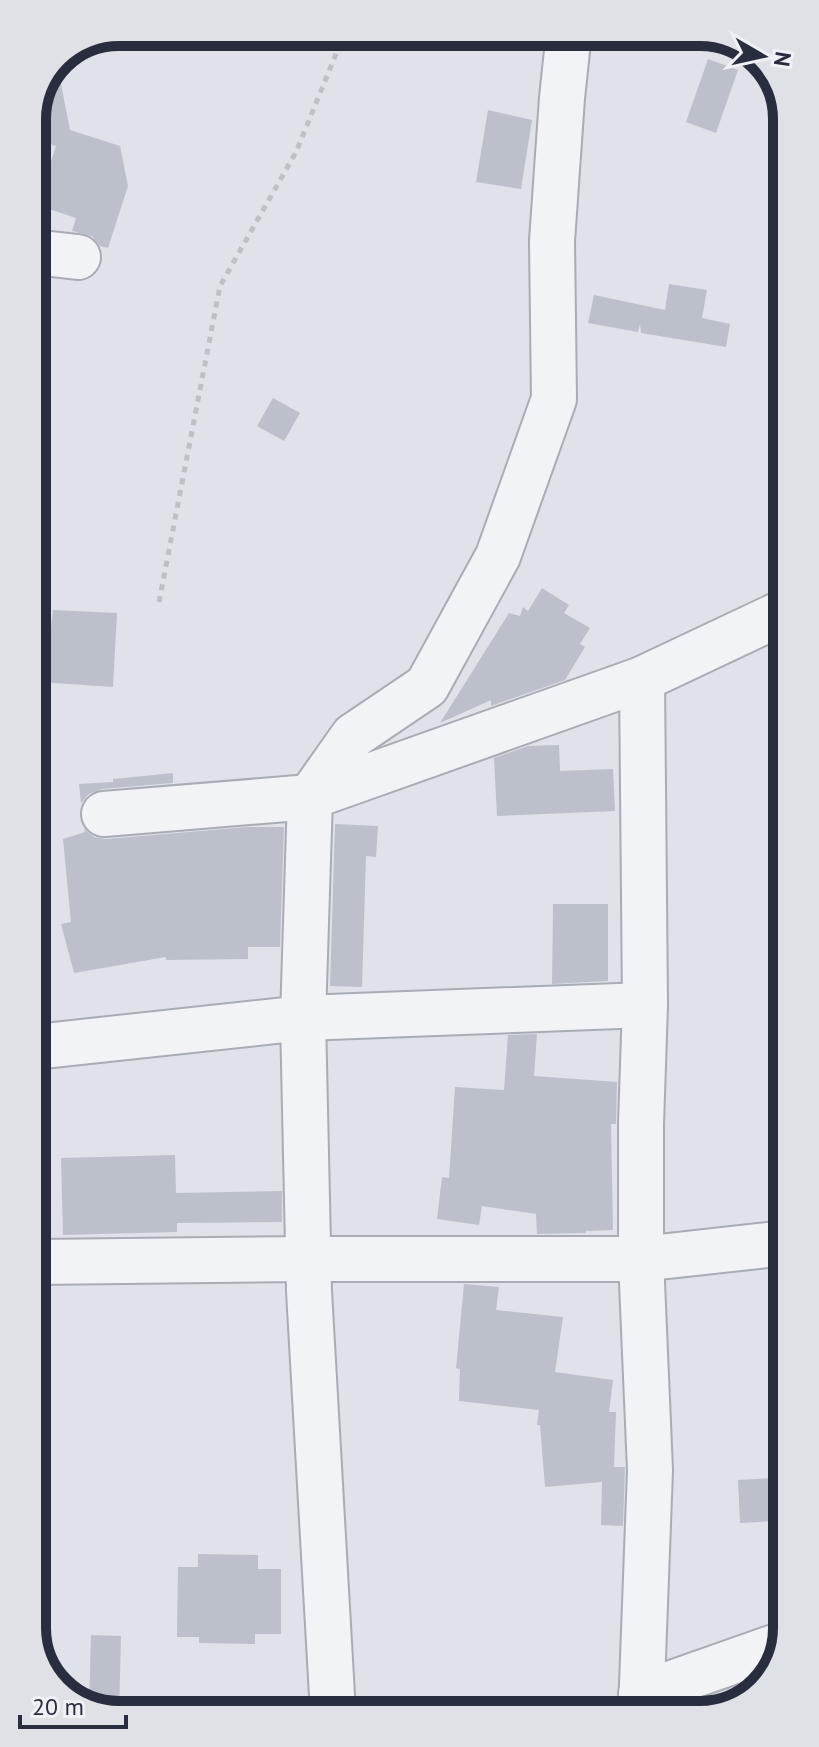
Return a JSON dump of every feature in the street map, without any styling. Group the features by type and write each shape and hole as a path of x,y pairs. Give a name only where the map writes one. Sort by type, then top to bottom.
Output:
{"street":[{"path":"332,1701 308,1259 303,1018 310,797 353,736 427,686 498,556 554,399 552,241 568,46"},
{"path":"46,253 78,257"},
{"path":"104,814 310,797 642,679 773,617"},
{"path":"641,1701 650,1470 641,1259 645,1005 642,679"},
{"path":"46,1046 303,1018 645,1005"},
{"path":"46,1262 641,1259 773,1244"},
{"path":"643,1701 770,1649"}],"path":[{"path":"159,602 220,286 296,152 339,46"}],"building":[{"path":"708,59 723,64 723,96 729,96 716,133 686,122"},
{"path":"60,76 70,130 120,146 128,186 108,248 100,246 92,236 72,231 76,218 46,208 46,177 56,146 46,143 46,114 48,100"},
{"path":"488,110 532,120 521,189 476,182"},
{"path":"669,284 707,290 702,318 730,324 726,347 641,333 640,324 638,332 588,323 594,295 665,310"},
{"path":"273,398 300,413 284,441 257,426"},
{"path":"542,588 569,605 564,613 590,628 580,644 585,647 565,680 491,706 491,700 440,723 509,613 520,616 523,607 528,611"},
{"path":"53,610 117,613 113,687 46,682 46,626 51,627"},
{"path":"559,745 560,771 613,769 615,811 497,816 494,758 528,746"},
{"path":"173,773 173,783 102,789 89,794 81,803 79,784"},
{"path":"335,824 378,826 376,857 366,856 362,987 330,986"},
{"path":"247,827 284,827 280,947 248,947 248,959 166,960 166,957 74,973 61,924 71,922 63,839 85,832 84,829 94,837 106,839"},
{"path":"553,904 608,904 608,981 552,984"},
{"path":"537,1034 534,1076 617,1082 616,1124 611,1124 613,1230 537,1234 536,1214 482,1206 479,1225 437,1219 442,1177 449,1178 455,1087 504,1090 508,1035"},
{"path":"175,1155 176,1193 282,1191 282,1222 177,1223 177,1232 63,1235 61,1158"},
{"path":"464,1284 499,1287 496,1310 563,1317 555,1372 613,1380 609,1412 616,1412 614,1467 625,1467 623,1526 601,1525 602,1482 545,1487 540,1425 537,1425 539,1410 459,1401 460,1369 456,1368"},
{"path":"773,1478 773,1521 740,1523 738,1480"},
{"path":"198,1554 258,1555 258,1569 281,1569 281,1634 255,1634 255,1644 199,1643 199,1637 177,1637 178,1567 198,1567"},
{"path":"91,1635 121,1636 119,1701 89,1695"}]}
